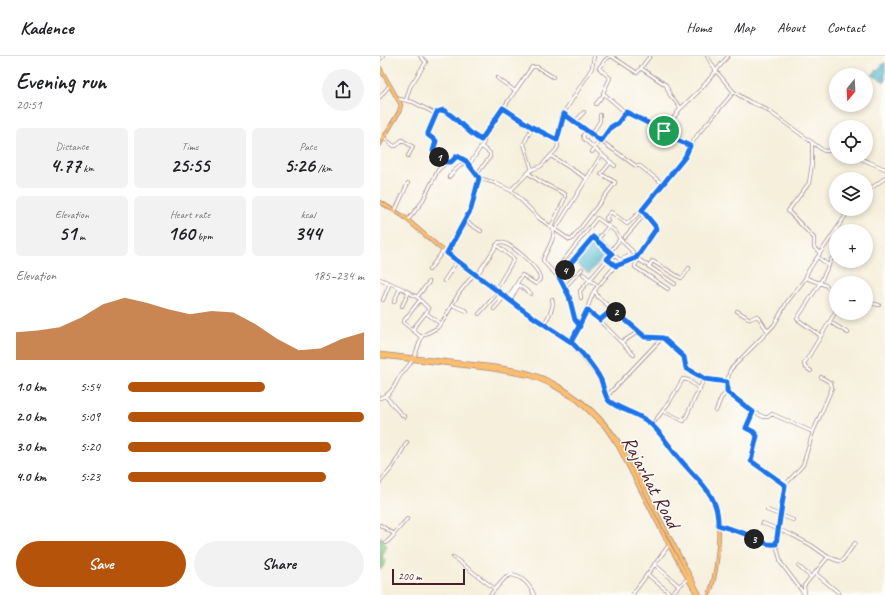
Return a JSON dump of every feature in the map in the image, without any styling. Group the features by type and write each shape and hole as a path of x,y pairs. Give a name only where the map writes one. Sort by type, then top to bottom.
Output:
{"main road":[{"path":"380,68 389,86 401,104 400,109 380,144"},
{"path":"380,202 395,210 443,251 571,342 597,374 606,397 612,403 638,415 652,425 663,436 679,458 709,492 717,508 718,525 716,566 709,595"},
{"path":"380,355 413,360 509,369 529,373 554,383 589,407 605,422 622,445 689,578 700,595"},
{"name":"Rajarhat Road","path":"413,360 492,369 531,376 552,385 577,400 605,427 618,446 669,545 689,578 696,595"}],"street":[{"path":"380,59 383,56"},
{"path":"406,100 410,87 426,62 420,56"},
{"path":"511,190 528,173 541,166 557,148 557,140 564,114 591,70 594,56"},
{"path":"599,68 606,59 612,56 637,73 642,69 650,56"},
{"path":"706,56 716,71 734,92 770,112 824,151 829,151"},
{"path":"664,131 681,108 700,90 728,56"},
{"path":"593,64 610,78 603,91 604,94 596,104"},
{"path":"481,140 532,67 538,67 553,77"},
{"path":"642,69 666,85 670,95 681,108"},
{"path":"497,78 515,91"},
{"path":"380,97 389,86"},
{"path":"608,221 606,218 610,212 627,224 642,210 685,157 690,146 734,92"},
{"path":"604,94 626,112 690,146"},
{"path":"399,99 406,100 434,113 441,110 446,112 461,124 469,133 484,142 469,165"},
{"path":"503,108 532,127 557,140"},
{"path":"437,112 428,134 436,141 434,152 446,162"},
{"path":"575,122 584,112"},
{"path":"592,152 611,127 618,123 626,112"},
{"path":"564,114 636,166 640,166 663,184"},
{"path":"592,134 600,121 600,115"},
{"path":"532,127 524,144 532,170"},
{"path":"586,131 583,138 615,166"},
{"path":"384,138 394,146 402,140 413,147 408,156"},
{"path":"812,143 812,164 809,183 788,211 814,238 814,247 820,253"},
{"path":"476,175 490,157 490,154 482,147"},
{"path":"553,229 602,154"},
{"path":"551,155 586,178"},
{"path":"408,220 422,202 438,170 446,162 451,162 457,156 466,161 479,178 511,190 540,219 570,240 615,183 601,174 611,162"},
{"path":"449,177 466,161"},
{"path":"873,164 885,169"},
{"path":"528,173 541,182 564,194 565,198 553,229 553,238 543,260 559,277 565,287 575,320 580,326"},
{"path":"447,253 471,209 479,178"},
{"path":"873,187 885,178"},
{"path":"395,210 408,183"},
{"path":"642,210 656,229 638,258 635,267 668,289"},
{"path":"581,298 580,291 622,239 645,214"},
{"path":"716,411 721,398 727,392 728,372 774,325 787,302 806,278 820,253 845,216"},
{"path":"559,277 566,269 593,237 620,260 628,257 633,252 615,231 598,218 560,265 566,269"},
{"path":"465,221 481,231"},
{"path":"597,240 609,226"},
{"path":"380,398 385,396 395,387 400,376 409,367 413,360 421,337 441,324 459,293 476,274 499,242 504,243 515,250 530,263 541,277 536,284 522,275 509,299"},
{"path":"479,314 497,290 514,259 496,245"},
{"path":"429,270 443,251"},
{"path":"818,257 829,266 797,319 821,336"},
{"path":"571,342 580,326 594,291 616,266 638,258"},
{"path":"638,258 675,284"},
{"path":"607,259 616,266"},
{"path":"444,280 457,261"},
{"path":"649,266 652,261 681,278 683,278 689,268"},
{"path":"565,287 582,269"},
{"path":"583,274 598,287"},
{"path":"806,278 820,283 829,288"},
{"path":"380,279 409,292 429,307 429,310 412,330"},
{"path":"417,297 429,282"},
{"path":"383,300 390,283"},
{"path":"509,299 519,284 531,294"},
{"path":"394,302 400,288"},
{"path":"594,291 598,297 645,337 663,338 684,357 686,368 705,379 727,382"},
{"path":"402,306 409,292"},
{"path":"494,309 505,296"},
{"path":"544,324 552,307 552,299"},
{"path":"420,300 403,322 421,337"},
{"path":"873,304 879,305"},
{"path":"452,305 467,311"},
{"path":"599,320 613,309"},
{"path":"587,310 634,355"},
{"path":"737,311 750,319 757,316 760,318 768,331"},
{"path":"426,313 441,324"},
{"path":"811,371 805,367 804,364 830,322 848,333"},
{"path":"622,342 638,332"},
{"path":"606,397 663,338"},
{"path":"805,595 782,563 776,544 785,485 803,465 813,432 832,386 831,383 821,377"},
{"path":"652,425 684,379 688,380 700,389"},
{"path":"663,411 685,420 705,379"},
{"path":"727,392 753,412 764,417 768,417 772,414 813,432"},
{"path":"385,396 405,417"},
{"path":"753,412 746,428 754,432 757,436 751,461 785,485"},
{"path":"380,482 392,468 407,442"},
{"path":"767,510 793,520"},
{"path":"386,543 408,519"},
{"path":"762,523 811,545 828,557 837,561 842,561 855,543"},
{"path":"380,525 394,534"},
{"path":"718,525 746,534 760,542 771,545 776,544"},
{"path":"632,595 669,545"},
{"path":"453,557 495,589"},
{"path":"805,595 804,586 828,557"},
{"path":"654,564 679,586"},
{"path":"798,566 811,577"},
{"path":"815,573 839,593"},
{"path":"647,574 671,594 689,578"},
{"path":"490,595 508,575 513,575 526,582 534,595"}],"green space":[{"path":"380,536 386,547 382,557 386,562 380,570"}],"water":[{"path":"885,63 885,82 873,76"},
{"path":"593,238 607,252 589,274 574,261"}],"route":[{"path":"664,131 626,112 618,123 611,127 601,141 564,114 557,140 539,129 532,127 503,108 481,140 465,130 452,115 443,110 437,112 437,116 428,133 428,135 436,141 433,151 446,162 451,162 459,156 466,161 479,178 471,209 447,253 527,313 571,342 582,320 587,310 600,320 613,309 645,337 663,338 684,357 686,368 705,379 727,382 727,392 753,412 746,428 754,432 757,436 751,461 785,485 776,544 771,545 760,542 746,534 718,525 718,511 716,504 702,484 679,458 663,436 649,422 609,401 597,374 571,342 580,326 575,320 569,296 559,277 593,237 612,254 607,259 616,266 634,260 638,256 656,229 642,210 685,157 690,146 675,139 664,131"}]}
